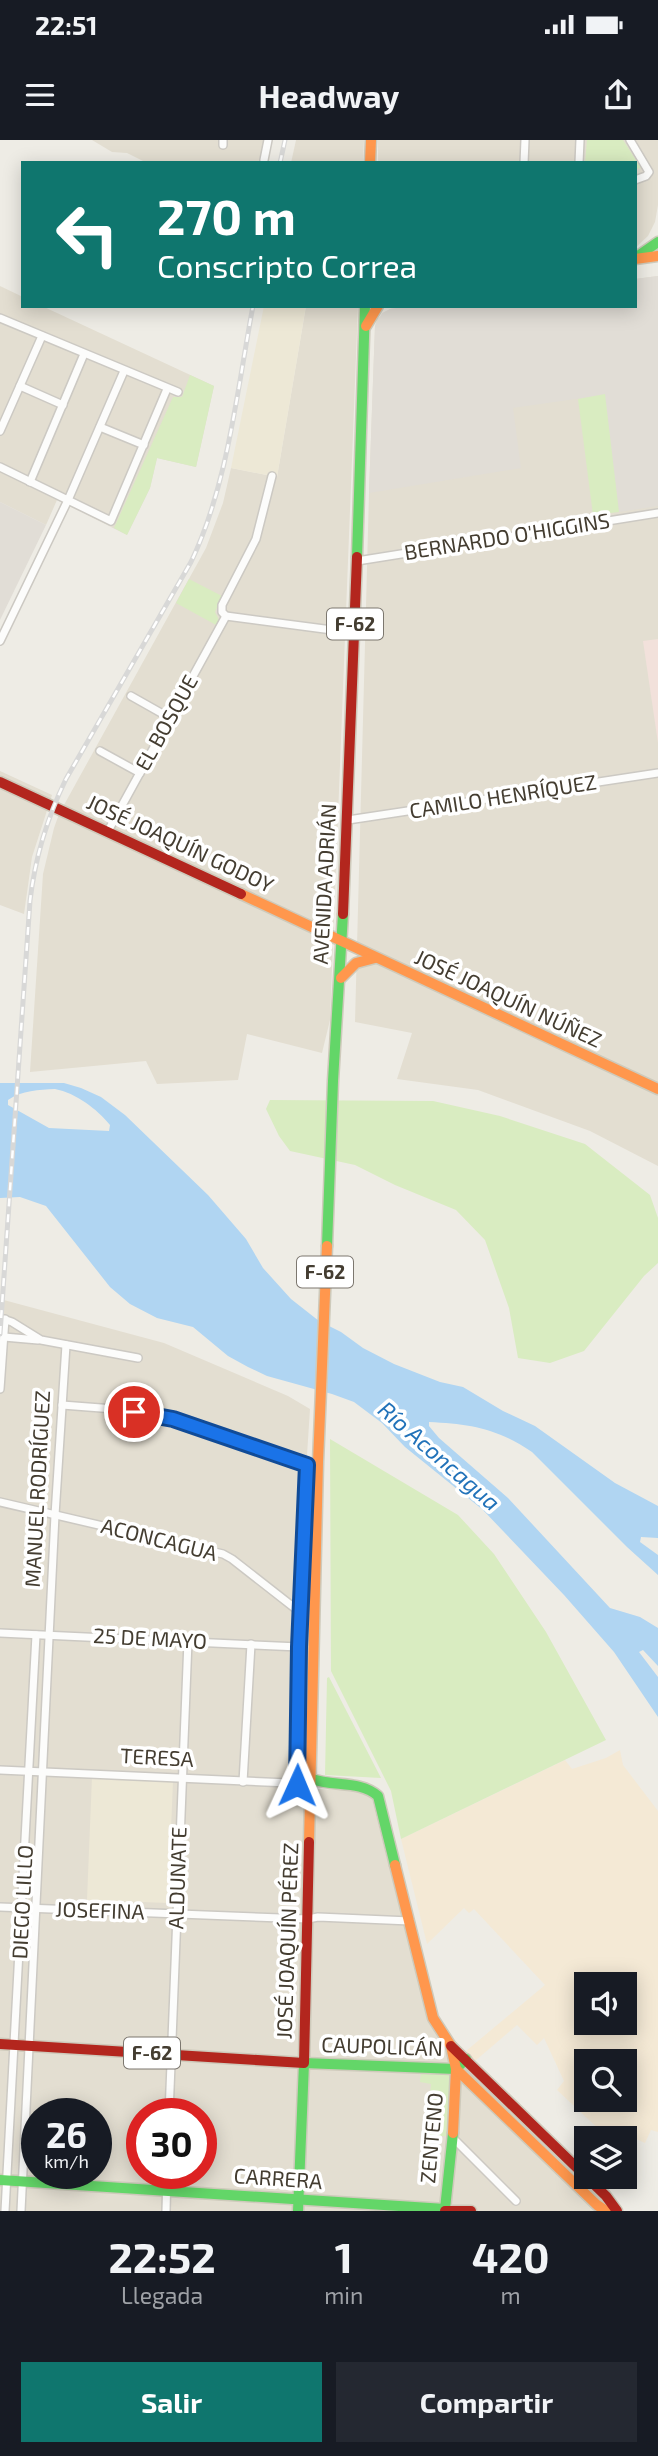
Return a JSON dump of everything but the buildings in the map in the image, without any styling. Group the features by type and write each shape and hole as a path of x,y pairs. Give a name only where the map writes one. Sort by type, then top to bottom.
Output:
{"main road":[{"path":"370,161 371,140"},
{"path":"637,257 658,242"},
{"path":"637,258 658,256"},
{"name":"AVENIDA ADRIÁN","path":"312,1464 348,820 365,308"},
{"path":"364,332 377,308"},
{"name":"JOSÉ JOAQUÍN GODOY","path":"0,782 342,943"},
{"name":"JOSÉ JOAQUÍN NÚÑEZ","path":"342,943 658,1089"},
{"path":"340,980 346,970 356,962 375,958"},
{"name":"JOSÉ JOAQUÍN PÉREZ","path":"299,2206 312,1782 312,1464"},
{"name":"TERESA","path":"312,1782 375,1791 410,1921"},
{"path":"311,1809 318,1790 324,1784"},
{"path":"410,1921 433,2018 451,2046 606,2196 617,2211"},
{"name":"CAUPOLICÁN","path":"0,2044 304,2063 456,2069 466,2059"},
{"name":"ZENTENO","path":"445,2210 453,2138 456,2069 451,2046"},
{"path":"456,2069 594,2203 606,2211"},
{"name":"CARRERA","path":"112,2188 299,2206 471,2211"}],"street":[{"path":"264,160 268,140"},
{"path":"524,161 525,140"},
{"path":"579,161 580,140"},
{"path":"630,140 645,162 648,175 637,179"},
{"path":"0,318 167,390 178,392"},
{"path":"0,431 42,336"},
{"path":"30,482 84,354"},
{"path":"0,641 68,500 124,371"},
{"path":"20,386 63,405"},
{"path":"0,467 111,522 167,390"},
{"path":"100,427 144,445"},
{"name":"EL BOSQUE","path":"108,831 226,616 221,608 256,539 272,476"},
{"name":"BERNARDO O'HIGGINS","path":"357,561 658,513"},
{"path":"226,616 355,633"},
{"path":"131,696 170,718"},
{"path":"100,751 140,773"},
{"name":"CAMILO HENRÍQUEZ","path":"348,820 658,773"},
{"path":"0,1389 4,1337 2,1318"},
{"path":"2,1318 41,1340"},
{"path":"4,1337 41,1340 138,1358"},
{"name":"MANUEL RODRÍGUEZ","path":"49,1635 66,1345"},
{"path":"62,1405 114,1409 173,1419 312,1464 300,1614 297,1785"},
{"name":"ACONCAGUA","path":"0,1502 223,1554 242,1566 300,1614"},
{"name":"25 DE MAYO","path":"0,1633 299,1647"},
{"name":"DIEGO LILLO","path":"5,2211 4,2180 15,2045 36,1635"},
{"name":"DIEGO LILLO","path":"26,2098 49,1635"},
{"name":"ALDUNATE","path":"170,2098 188,1641"},
{"path":"243,1782 251,1644"},
{"name":"TERESA","path":"0,1770 297,1785 312,1782"},
{"name":"JOSEFINA","path":"0,1907 410,1921"},
{"path":"453,2138 516,2201"},
{"name":"DIEGO LILLO","path":"21,2211 22,2189"},
{"path":"166,2191 166,2211"}],"shaded area":[{"path":"92,140 270,140 265,161 143,161 127,153 112,152"},
{"path":"296,140 364,140 363,161 291,161"},
{"path":"378,140 658,140 658,205 655,222 648,236 637,246 637,161 378,161"},
{"path":"658,276 658,1166 590,1131 478,1090 397,1079 412,1033 355,1022 369,493 377,319 390,309 397,308 637,308 637,279"},
{"path":"658,276 658,506 619,512 604,395 513,408 521,468 369,493 375,326 382,313 397,308 637,308 637,279"},
{"path":"0,286 21,296 21,308 46,308 214,386 196,467 157,458 150,488 127,535 57,500 46,525 0,502"},
{"path":"264,308 306,308 277,477 231,468"},
{"path":"306,308 358,308 330,1020 322,1053 247,1034 238,1080 157,1084 146,1061 30,1072 43,874 59,814 206,548 223,503 231,468 277,477"},
{"path":"0,502 46,525 0,620"},
{"path":"658,639 658,743 643,641"},
{"path":"0,771 52,795 32,857 24,914 0,905"},
{"path":"0,1299 164,1343 288,1396 310,1409 298,1594 291,1788 370,1791 423,2000 449,2058 574,2185 574,2189 578,2189 600,2211 0,2211"},
{"path":"620,1750 623,1765 658,1811 658,2132 651,2130 645,2143 637,2139 637,2126 595,2126 580,2112 637,2112 637,2049 574,2049 574,2106 557,2090 564,2081 544,2038 537,2045 517,2025 475,2061 466,2051 545,1985 474,1909 469,1913 464,1908 427,1944 401,1839 565,1760 572,1769 606,1758"},
{"path":"92,1777 173,1781 168,1903 87,1900"}],"green space":[{"path":"587,140 623,140 636,161 585,161"},
{"path":"190,375 214,386 196,467 157,458 150,488 127,535 114,528 173,397 182,397"},
{"path":"605,394 619,512 593,515 578,399"},
{"path":"189,579 222,596 215,612 219,620 216,625 176,603"},
{"path":"270,1100 433,1101 500,1116 585,1144 650,1195 658,1218 658,1263 644,1276 584,1351 550,1363 518,1358 509,1308 485,1240 456,1210 355,1165 290,1151 279,1136 266,1109"},
{"path":"330,1439 458,1515 494,1554 546,1632 606,1740 401,1839 391,1791 331,1671"},
{"path":"329,1677 381,1778 325,1775"},
{"path":"421,2071 447,2072 451,2079 446,2136 426,2136 431,2084 420,2082"}],"water":[{"name":"Río Aconcagua","path":"0,1083 64,1083 101,1097 125,1115 208,1195 246,1239 263,1268 291,1299 319,1321 394,1364 440,1382 463,1387 535,1426 615,1483 658,1506 658,1538 641,1537 640,1542 658,1555 658,1575 532,1452 495,1432 457,1424 429,1422 429,1426 439,1438 508,1498 610,1608 640,1617 658,1628 658,1666 643,1650 639,1652 658,1677 658,1717 614,1652 564,1595 483,1510 405,1447 382,1423 354,1402 267,1376 228,1356 193,1327 157,1318 130,1304 110,1287 46,1206 20,1197 0,1198","holes":["55,1089 86,1102 99,1113 110,1125 109,1131 49,1128 8,1105 8,1100 25,1092"]}],"railway":[{"path":"280,161 285,140"},
{"path":"0,1334 30,901 39,854 53,808 66,779 191,562 204,532 230,437 253,308"}],"traffic: fast":[{"path":"637,257 658,242"},
{"path":"357,557 365,308"},
{"path":"327,1246 343,914"},
{"path":"312,1779 363,1788 378,1796 395,1865"},
{"path":"298,2211 304,2063 456,2069 466,2059"},
{"path":"0,2180 445,2209 453,2133"}],"traffic: slow":[{"path":"370,161 371,140"},
{"path":"637,259 658,256"},
{"path":"366,326 377,308"},
{"path":"241,894 658,1089"},
{"path":"341,978 356,963 375,958"},
{"path":"309,1842 318,1462 327,1246"},
{"path":"395,1865 433,2018 451,2046 456,2069 453,2133"},
{"path":"456,2069 606,2211"}],"traffic: jam":[{"path":"343,914 357,557"},
{"path":"0,782 241,894"},
{"path":"0,2044 304,2063 309,1842"},
{"path":"451,2046 606,2196 617,2211"},
{"path":"445,2211 471,2211"}],"route":[{"path":"134,1412 173,1419 307,1465 299,1647 297,1785"}]}
